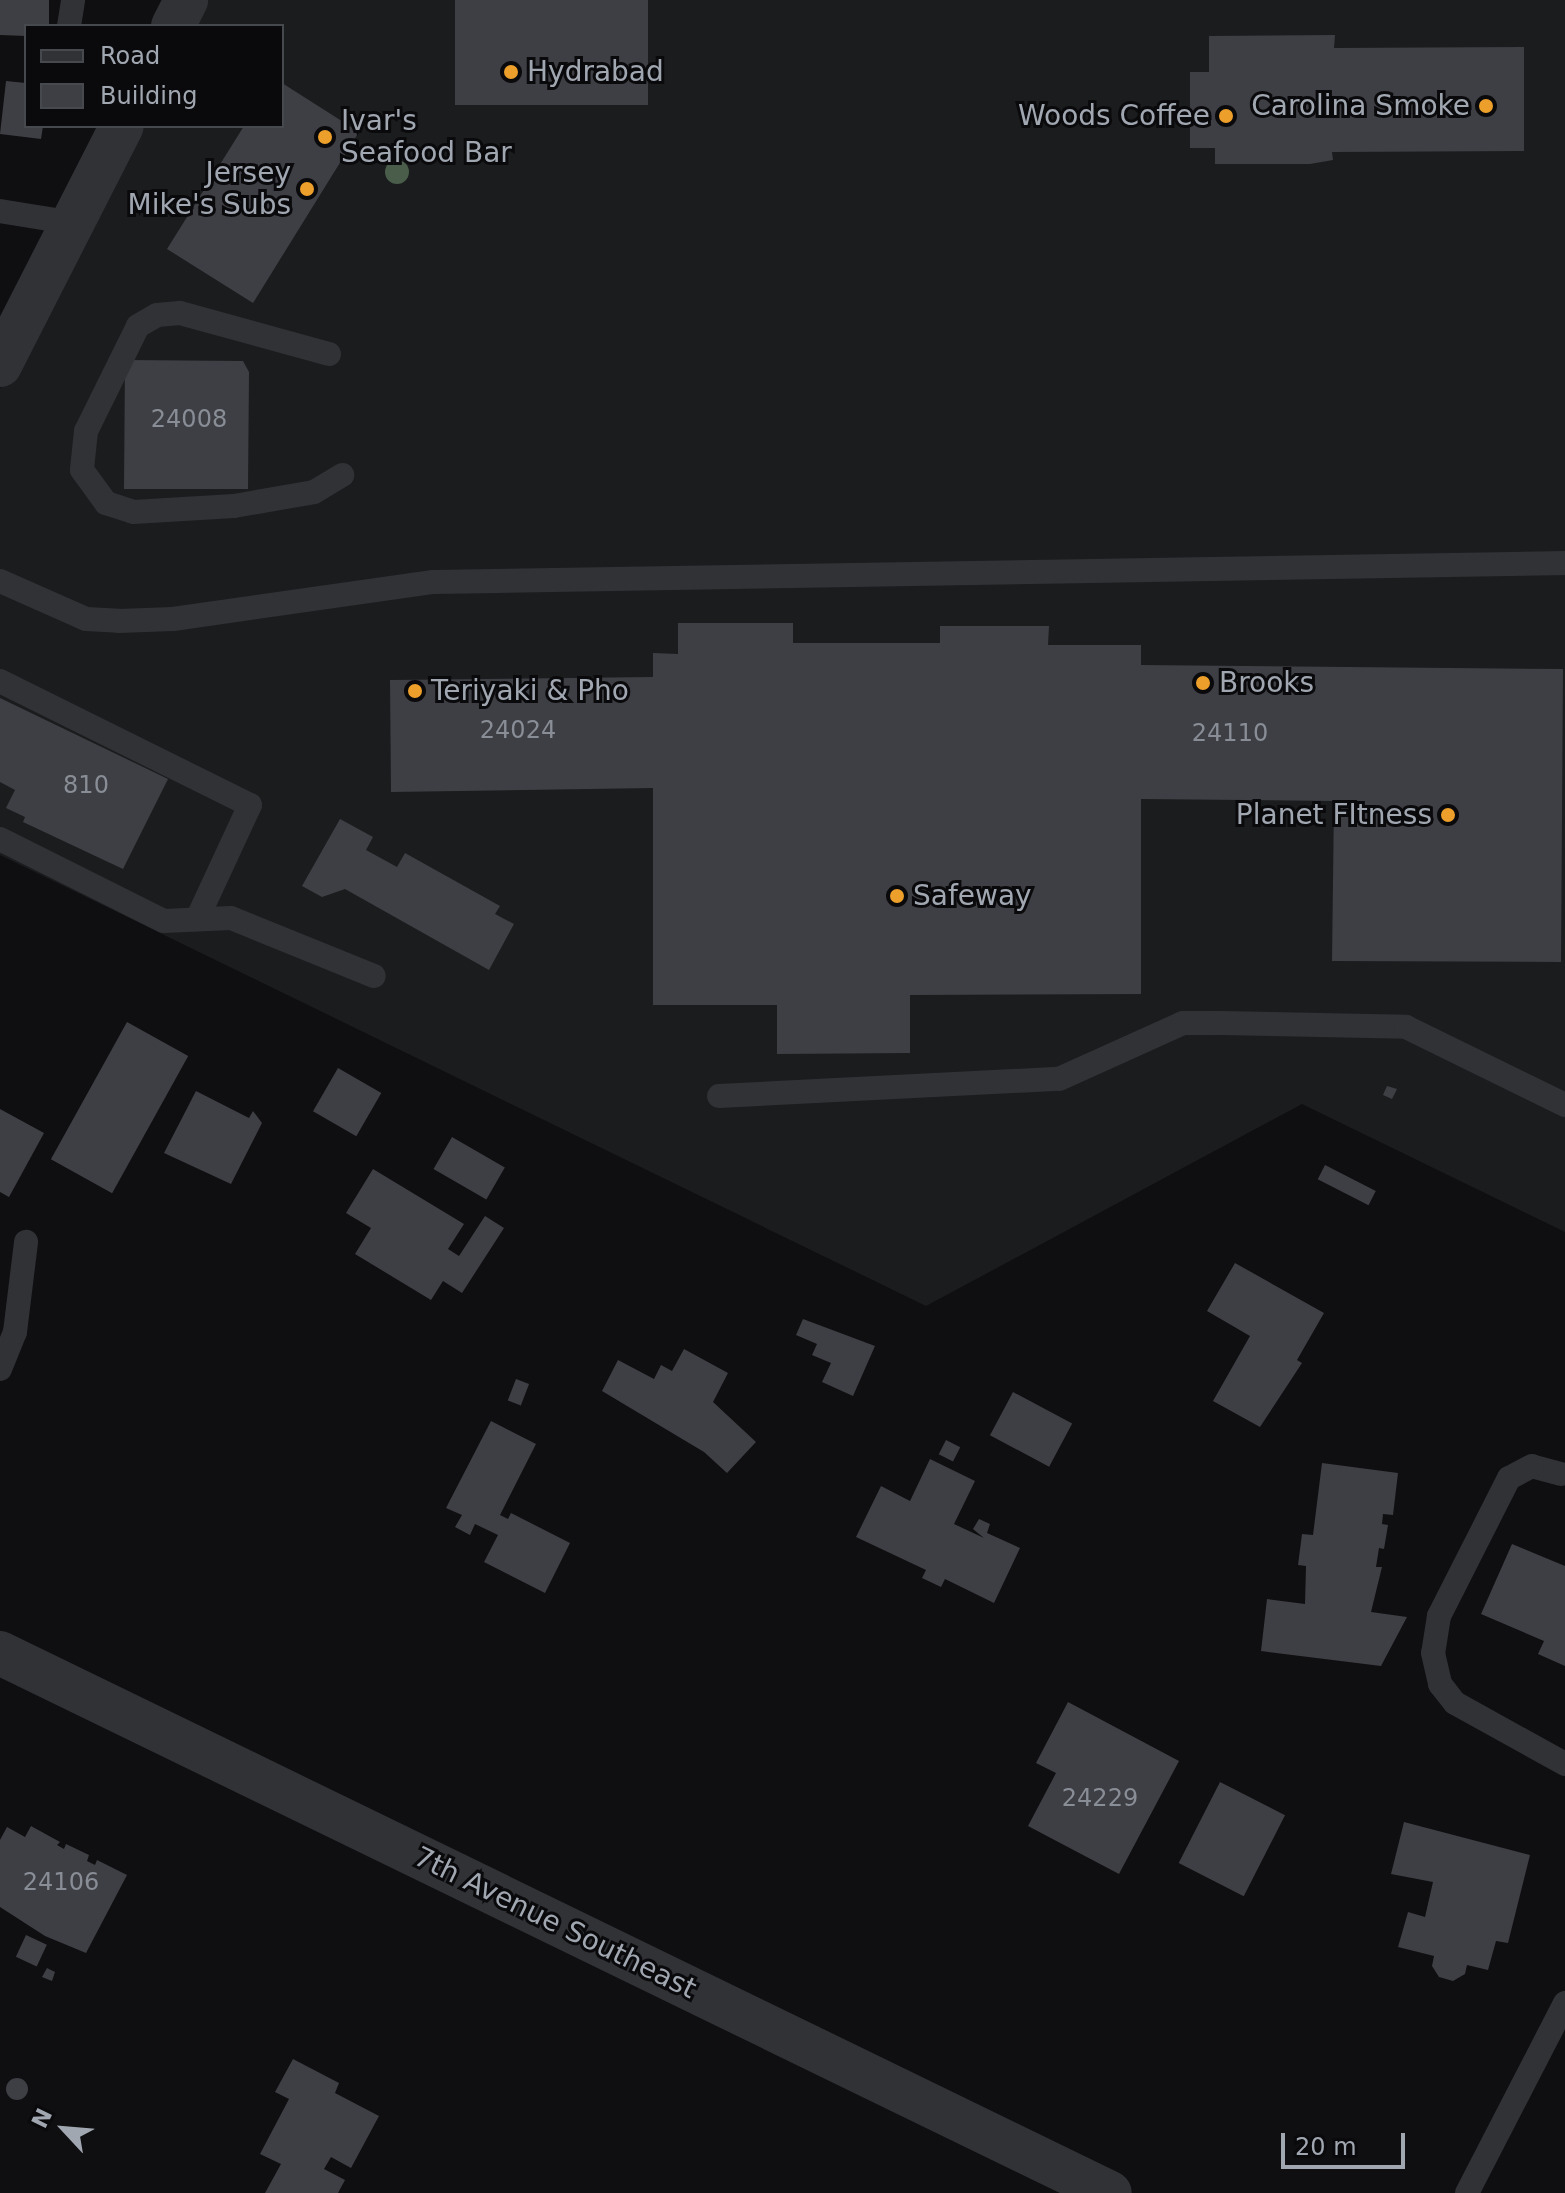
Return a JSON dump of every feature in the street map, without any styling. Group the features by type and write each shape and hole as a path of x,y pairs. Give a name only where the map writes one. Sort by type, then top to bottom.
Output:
{"street":[{"path":"174,24 186,0"},
{"path":"4,348 121,128"},
{"name":"7th Avenue Southeast","path":"0,1653 1110,2193"}],"lane":[{"path":"69,24 73,0"},
{"path":"0,211 73,223"},
{"path":"329,354 180,313 157,315 138,326 86,431 82,470 106,503 133,512 234,506 314,492 342,475"},
{"path":"0,581 86,619 119,621 173,619 433,582 743,581 1565,563"},
{"path":"0,681 250,805 197,919"},
{"path":"0,839 164,921 231,918 374,976"},
{"path":"719,1096 1059,1079 1183,1023 1209,1023 1406,1027 1565,1105"},
{"path":"0,1369 15,1332 26,1242"},
{"path":"1561,1474 1532,1466 1509,1478 1439,1616 1433,1653 1440,1684 1455,1703 1565,1764"},
{"path":"1467,2193 1565,2003"}],"shaded area":[{"path":"189,0 1565,0 1565,1232 1302,1104 926,1306 0,855 0,389 127,128 284,128 284,24 178,24"}],"building":[{"path":"0,0 49,0 49,24 24,24 24,36 0,35"},
{"path":"455,0 648,0 648,105 455,105"},
{"path":"1335,35 1334,48 1524,47 1524,151 1332,152 1333,160 1310,164 1215,164 1215,148 1190,148 1190,72 1209,72 1209,36"},
{"path":"6,81 24,83 24,128 43,128 41,139 0,134"},
{"path":"284,84 359,132 253,303 167,249 243,128 284,128"},
{"path":"125,360 243,361 249,372 248,489 124,489"},
{"name":"Safeway","path":"678,623 793,623 793,643 940,643 940,626 1049,626 1048,645 1141,645 1141,665 1563,669 1561,962 1332,961 1334,801 1141,799 1141,994 910,995 910,1053 777,1054 777,1005 653,1005 653,788 391,792 390,680 653,677 653,653 678,654"},
{"path":"0,698 168,779 123,869 23,822 25,817 6,808 15,790 0,782"},
{"path":"340,819 373,837 366,850 397,867 405,853 500,906 495,914 514,924 489,970 345,889 322,897 302,886"},
{"path":"127,1022 188,1056 112,1193 51,1159"},
{"path":"338,1068 381,1093 356,1136 313,1111"},
{"path":"1387,1086 1397,1089 1392,1099 1383,1095"},
{"path":"196,1091 249,1118 253,1111 262,1123 231,1184 164,1153"},
{"path":"0,1109 44,1133 9,1197 0,1192"},
{"path":"452,1137 505,1168 486,1200 434,1169"},
{"path":"1325,1165 1376,1191 1369,1205 1318,1179"},
{"path":"373,1169 464,1224 448,1249 459,1256 485,1216 504,1228 462,1293 443,1281 431,1300 355,1254 371,1228 346,1213"},
{"path":"1235,1263 1324,1313 1297,1360 1302,1363 1260,1427 1213,1401 1250,1336 1207,1311"},
{"path":"803,1319 875,1346 853,1396 822,1382 831,1363 812,1355 817,1344 796,1335"},
{"path":"684,1349 728,1373 713,1402 756,1442 727,1473 704,1452 602,1391 618,1360 654,1379 661,1365 672,1371"},
{"path":"516,1379 529,1384 521,1405 508,1400"},
{"path":"1013,1392 1072,1423 1049,1467 990,1435"},
{"path":"491,1421 536,1444 500,1515 508,1519 511,1513 570,1543 545,1593 484,1562 498,1535 475,1524 470,1535 455,1527 462,1515 446,1508"},
{"path":"946,1440 960,1447 953,1462 939,1454"},
{"path":"930,1459 975,1481 954,1524 984,1538 973,1529 979,1519 990,1524 987,1533 1020,1548 994,1603 945,1579 941,1587 922,1578 926,1570 856,1537 881,1486 910,1501"},
{"path":"1322,1463 1398,1473 1393,1515 1383,1514 1382,1524 1388,1525 1384,1549 1379,1548 1376,1567 1382,1567 1371,1612 1407,1617 1381,1666 1261,1651 1267,1599 1305,1604 1306,1566 1298,1565 1302,1534 1313,1535"},
{"path":"1512,1544 1565,1566 1565,1666 1538,1654 1544,1641 1481,1614"},
{"path":"1068,1702 1179,1761 1119,1874 1028,1826 1056,1773 1036,1763"},
{"path":"1220,1782 1285,1815 1244,1896 1179,1863"},
{"path":"1404,1822 1530,1855 1508,1943 1496,1941 1488,1970 1467,1965 1465,1974 1453,1981 1439,1977 1432,1966 1434,1956 1398,1947 1408,1912 1425,1917 1433,1882 1391,1874"},
{"path":"31,1826 60,1842 57,1845 64,1849 66,1844 89,1855 87,1861 95,1865 97,1860 127,1875 86,1953 45,1936 0,1907 0,1840 7,1827 25,1837"},
{"path":"26,1935 47,1945 37,1966 16,1957"},
{"path":"47,1968 55,1972 52,1981 42,1977"},
{"path":"293,2059 339,2083 335,2093 379,2116 351,2168 331,2157 324,2169 345,2180 338,2193 265,2193 281,2164 260,2154 289,2099 275,2092"},
{"path":"17,2078 25,2081 28,2089 25,2097 17,2100 9,2097 6,2089 9,2081"}],"place":[{"name":"Hydrabad","path":"511,72"},
{"name":"Carolina Smoke","path":"1486,106"},
{"name":"Woods Coffee","path":"1226,116"},
{"name":"Ivar's Seafood Bar","path":"325,137"},
{"name":"Jersey Mike's Subs","path":"307,189"},
{"name":"Brooks","path":"1203,683"},
{"name":"Teriyaki & Pho","path":"415,691"},
{"name":"Planet FItness","path":"1448,815"},
{"name":"Safeway","path":"897,896"}]}
